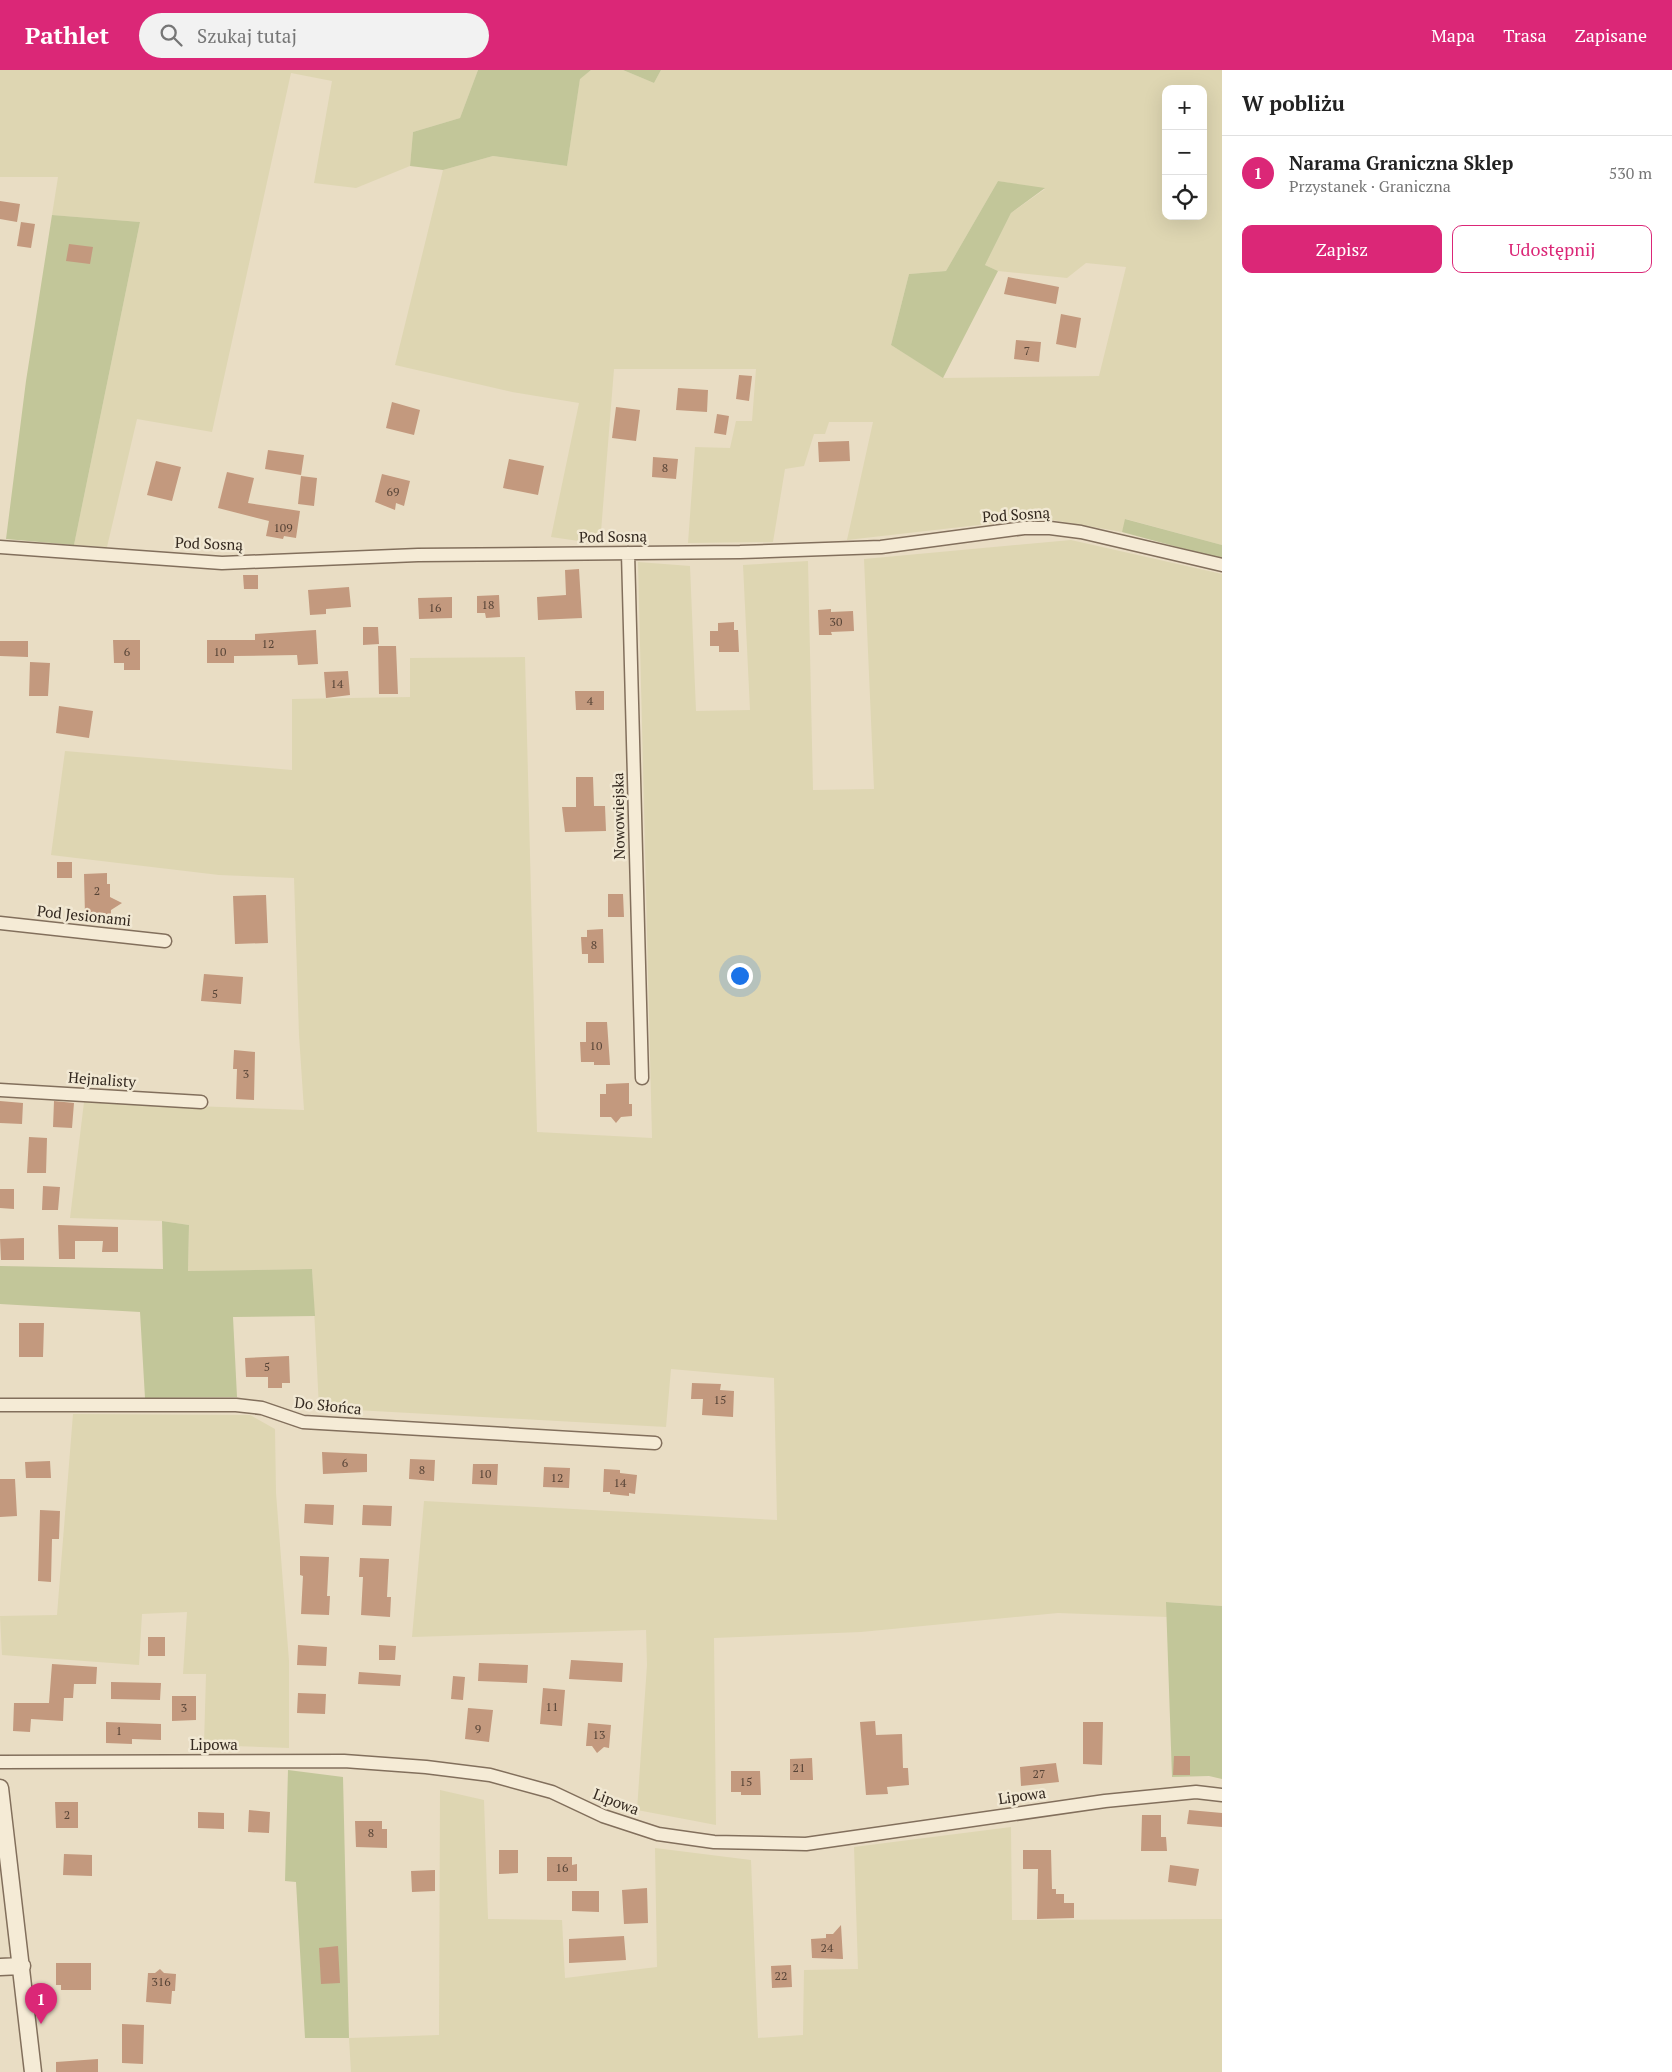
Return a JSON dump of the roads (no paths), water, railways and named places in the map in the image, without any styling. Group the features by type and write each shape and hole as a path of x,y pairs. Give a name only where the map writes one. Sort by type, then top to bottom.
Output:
{"street":[{"name":"Pod Sosną","path":"0,547 222,563 418,555 628,553 881,547 1024,528 1050,528 1081,532 1222,565"},
{"name":"Nowowiejska","path":"628,553 642,1078"},
{"name":"Pod Jesionami","path":"0,923 165,941"},
{"name":"Hejnalisty","path":"0,1090 201,1102"},
{"name":"Do Słońca","path":"0,1404 236,1405 262,1408 304,1422 655,1443"},
{"name":"Lipowa","path":"0,1762 344,1761 435,1768 490,1775 552,1792 603,1816 658,1834 714,1842 806,1844 1105,1801 1196,1792 1222,1795"},
{"path":"0,1788 33,2072"},
{"path":"0,1967 22,1966"}],"place":[{"name":"Narama Graniczna Sklep","path":"41,2024"}]}
